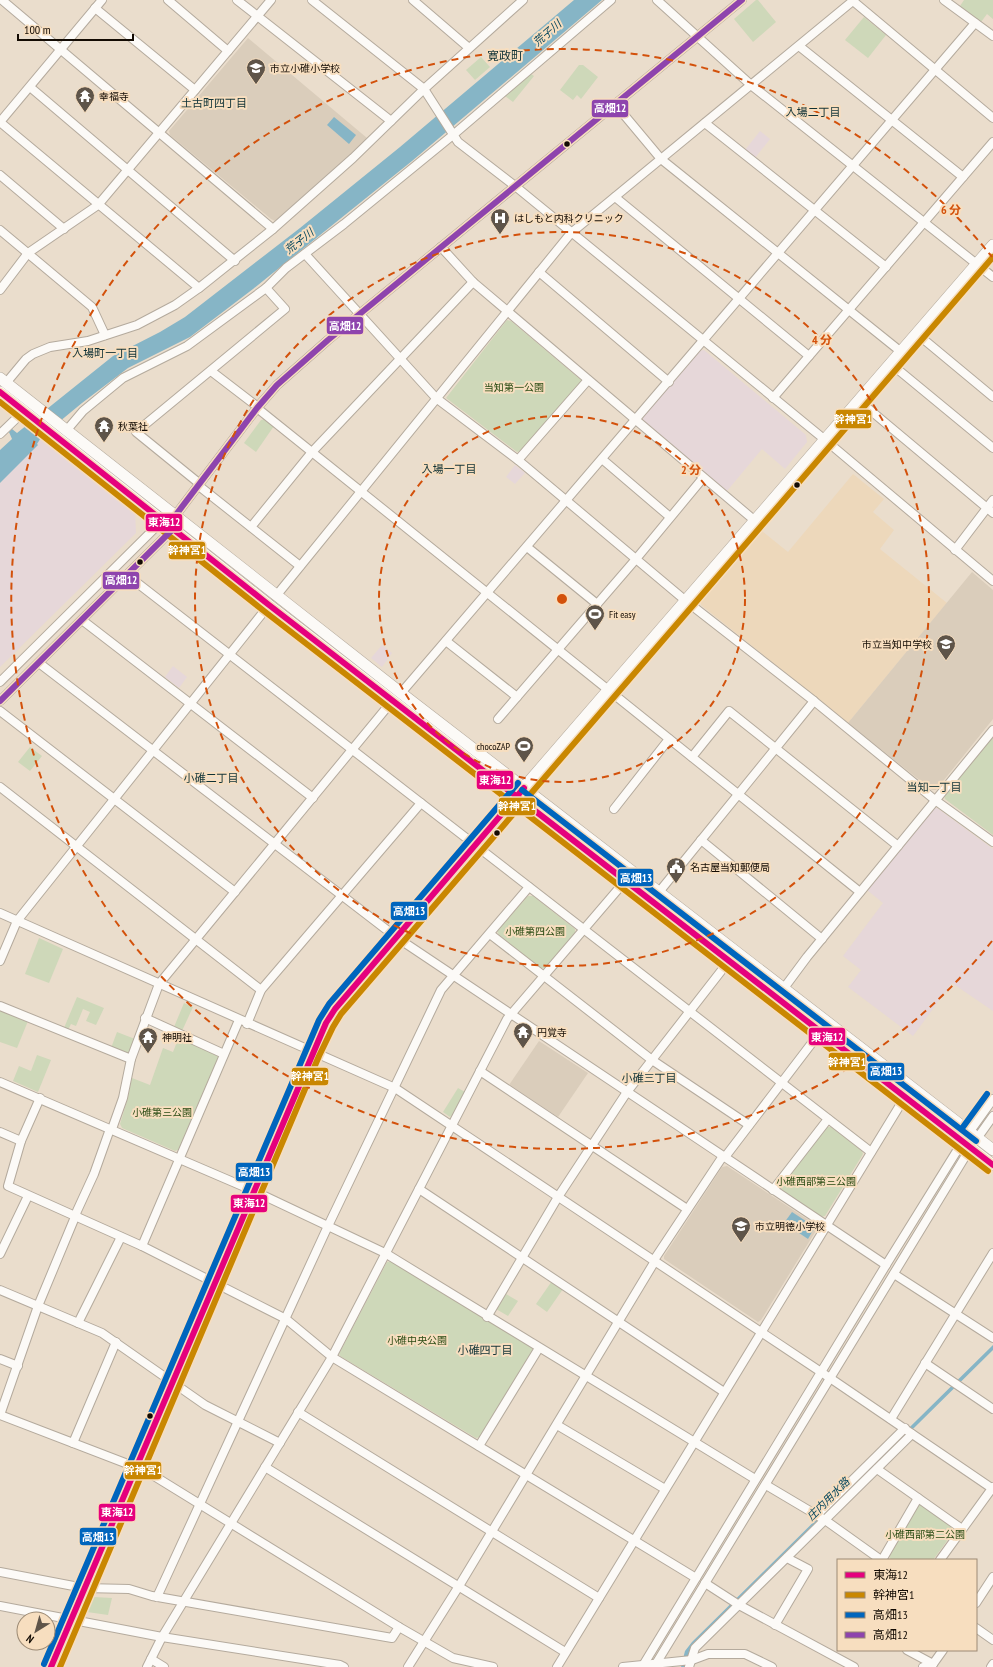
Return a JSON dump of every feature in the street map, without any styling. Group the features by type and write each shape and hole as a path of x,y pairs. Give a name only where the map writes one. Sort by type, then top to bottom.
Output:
{"main road":[{"path":"521,792 610,690 754,520 993,245"},
{"path":"2,384 32,413"},
{"path":"2,384 32,413 58,429 175,516 273,600"},
{"path":"58,429 162,521 273,600 521,792 659,892 821,1031 993,1165"},
{"path":"521,792 626,880 733,956 784,988 993,1150"}],"street":[{"path":"2,0 273,229"},
{"path":"102,0 0,122 199,288"},
{"path":"168,0 228,51"},
{"path":"236,0 390,121"},
{"path":"0,290 28,253 98,205 271,0"},
{"path":"312,0 424,89 458,142 515,186 824,439 993,581"},
{"path":"413,0 469,48"},
{"path":"58,429 83,411 123,378 187,346 266,288 286,268 344,224 611,0"},
{"path":"657,0 751,85 993,277"},
{"path":"0,682 162,521 175,516 258,408 277,385 291,372 360,313 742,0"},
{"path":"944,0 993,36"},
{"path":"2,384 33,354 50,347 88,341 137,325 155,316 199,288 235,261 273,229 353,158 424,89 520,1"},
{"path":"0,962 17,921 360,491 571,233 854,1 993,118"},
{"path":"95,8 195,90"},
{"path":"493,1667 453,1658 399,1627 146,1471 0,1415 38,1306 94,1174 123,1098 130,1059 159,984 352,750 488,593 975,22"},
{"path":"799,46 963,177"},
{"path":"30,87 235,261"},
{"path":"615,104 661,159 900,351"},
{"path":"705,123 886,267"},
{"path":"773,398 993,142"},
{"path":"0,175 64,228"},
{"path":"615,197 810,356"},
{"path":"0,230 92,307 105,335"},
{"path":"441,247 473,282 754,520"},
{"path":"305,254 436,398 518,460 686,601 814,701 935,800 993,842"},
{"path":"539,272 668,382"},
{"path":"251,527 312,452 473,282"},
{"path":"266,288 285,309 136,432 300,566"},
{"path":"916,333 993,397"},
{"path":"890,363 993,448"},
{"path":"211,370 860,892"},
{"path":"518,460 588,380"},
{"path":"858,400 990,511"},
{"path":"0,434 32,413"},
{"path":"602,459 670,517"},
{"path":"498,719 636,559 703,478"},
{"path":"955,550 990,511 993,500"},
{"path":"0,701 174,529 175,516"},
{"path":"527,547 597,604"},
{"path":"127,575 871,1152"},
{"path":"82,620 313,798"},
{"path":"446,641 517,697"},
{"path":"39,662 396,938 886,1265"},
{"path":"659,892 814,701"},
{"path":"0,711 235,892"},
{"path":"692,757 729,711 898,846"},
{"path":"784,988 860,892 993,730"},
{"path":"614,809 669,739"},
{"path":"0,788 261,990"},
{"path":"51,1667 326,1023 335,1009 521,792"},
{"path":"142,1246 224,1054 261,990 421,803"},
{"path":"701,840 822,939"},
{"path":"164,1667 149,1663 162,1637 332,1357 511,1014 626,880"},
{"path":"157,1597 328,1226 441,990 530,887"},
{"path":"0,914 394,1088 761,1331 993,1488 941,1559"},
{"path":"490,934 652,1060 749,1125"},
{"path":"487,1316 558,1197 627,1092 733,956"},
{"path":"0,1006 130,1059"},
{"path":"145,1018 224,1054"},
{"path":"408,1667 492,1533 654,1261 687,1209 724,1156 821,1031"},
{"path":"480,1071 687,1209"},
{"path":"0,1082 254,1191 385,1253 755,1479"},
{"path":"557,1667 664,1489 905,1096"},
{"path":"40,1098 20,1141 4,1187 142,1246 286,1319 332,1357 696,1578"},
{"path":"643,1666 886,1265 973,1135 993,1099"},
{"path":"973,1135 993,1116"},
{"path":"773,1190 828,1119"},
{"path":"0,1132 20,1141"},
{"path":"655,1665 894,1274 967,1144"},
{"path":"419,1189 724,1392"},
{"path":"0,1254 28,1196"},
{"path":"78,1323 121,1237"},
{"path":"891,1419 993,1253"},
{"path":"894,1274 993,1338"},
{"path":"0,1290 102,1333 205,1405 280,1443"},
{"path":"73,1443 116,1342"},
{"path":"479,1446 539,1348"},
{"path":"0,1358 18,1366"},
{"path":"925,1363 993,1409"},
{"path":"298,1412 598,1598"},
{"path":"557,1425 664,1489"},
{"path":"821,1518 877,1469 908,1431"},
{"path":"687,1662 695,1648 736,1603 788,1558 821,1518 908,1431"},
{"path":"265,1467 566,1652"},
{"path":"877,1469 962,1529"},
{"path":"766,1485 821,1518 880,1559"},
{"path":"882,1559 918,1498"},
{"path":"775,1625 808,1570 788,1558"},
{"path":"0,1572 84,1588 129,1589 157,1597 392,1638 399,1627"},
{"path":"977,1602 993,1578"},
{"path":"705,1583 736,1603 775,1625 854,1667"},
{"path":"1,1608 162,1637 341,1666"},
{"path":"977,1629 993,1640"},
{"path":"908,1651 927,1666 942,1651"},
{"path":"623,1667 687,1662 708,1654 745,1654 772,1667"}],"shaded area":[{"name":"市立小碓小学校","path":"248,38 367,138 275,221 170,135 169,131"},
{"path":"760,131 770,139 755,158 745,150"},
{"path":"704,350 806,435 807,442 785,469 762,449 727,491 643,420 643,417 699,351"},
{"path":"42,437 135,510 136,533 0,667 0,483"},
{"path":"515,465 525,473 515,484 506,477"},
{"path":"853,474 884,499 873,512 894,530 880,549 947,603 848,723 701,605 701,602 762,531 788,552"},
{"name":"市立当知中学校","path":"972,572 993,590 993,719 936,790 932,790 848,723"},
{"path":"382,645 392,653 382,667 371,658"},
{"path":"173,666 187,677 179,688 165,677"},
{"path":"937,808 993,849 993,1011 952,983 913,1036 848,987 861,970 843,956 883,903 867,890 933,809"},
{"path":"539,1041 588,1073 558,1117 509,1085"},
{"name":"市立明徳小学校","path":"727,1166 816,1225 817,1229 761,1320 758,1322 664,1259 664,1256 722,1167"}],"green space":[{"path":"756,0 758,0 776,22 753,42 734,19"},
{"path":"964,0 993,0 993,19 987,14 981,22 960,6"},
{"path":"864,17 886,35 868,58 845,40"},
{"path":"481,57 490,67 475,80 466,70"},
{"path":"579,65 583,65 598,77 581,99 577,95 573,100 560,90"},
{"path":"531,74 534,76 513,102 505,96"},
{"name":"当知第一公園","path":"507,320 511,321 581,380 581,383 521,451 517,452 446,398"},
{"path":"265,419 274,426 256,452 244,443 261,420"},
{"path":"993,735 993,835 945,799 944,795"},
{"path":"30,747 42,756 30,771 18,762"},
{"name":"小碓第四公園","path":"528,896 533,896 575,929 575,933 545,968 540,968 499,935 497,931"},
{"path":"39,938 63,949 49,983 25,974"},
{"path":"77,997 104,1008 96,1025 86,1021 90,1012 83,1009 76,1026 71,1024 68,1030 64,1028"},
{"path":"184,1003 193,1007 182,1031 174,1027"},
{"path":"0,1010 28,1021 17,1048 0,1042"},
{"path":"117,1032 135,1039 130,1052 126,1054 111,1048"},
{"name":"小碓第三公園","path":"179,1037 218,1055 219,1057 180,1149 175,1151 122,1128 120,1124 132,1078 150,1085 163,1048 173,1052"},
{"path":"37,1055 51,1060 38,1092 13,1081 19,1066 31,1071"},
{"path":"458,1088 465,1092 454,1114 450,1117 443,1112"},
{"name":"小碓西部第三公園","path":"827,1127 831,1127 862,1151 863,1154 825,1216 820,1217 781,1190 780,1187"},
{"name":"小碓中央公園","path":"392,1261 532,1348 533,1352 480,1437 476,1438 339,1354 387,1262"},
{"path":"552,1281 563,1289 547,1312 536,1304"},
{"path":"506,1294 518,1301 508,1316 496,1309"},
{"name":"小碓西部第二公園","path":"918,1503 955,1530 934,1559 890,1559 888,1554"},
{"path":"94,1597 112,1598 108,1615 87,1612"}],"water":[{"name":"荒子川","path":"574,0 602,0 412,161 253,289 190,337 128,368 82,403 42,436 37,444 38,445 0,483 0,450 12,439 9,432 12,429 17,433 113,356 160,332 185,317 300,228 400,147"},
{"path":"334,117 356,135 349,144 327,125"},
{"path":"792,1212 815,1227 808,1239 784,1223"},
{"path":"993,1345 993,1350 695,1644 690,1650 686,1667 681,1667 685,1651 692,1642"}],"transit line":[{"name":"高畑12","path":"0,701 173,529 175,516 257,408 277,385 328,340 742,0"},
{"name":"幹神宮1","path":"60,1667 319,1056 341,1014 993,257"},
{"name":"東海12","path":"0,392 269,605 993,1165"},
{"name":"幹神宮1","path":"0,402 264,611 988,1171"},
{"name":"高畑13","path":"44,1664 319,1020 329,1004 518,783"},
{"name":"東海12","path":"51,1667 326,1023 335,1009 524,788"},
{"name":"高畑13","path":"522,790 976,1141"},
{"name":"高畑13","path":"963,1127 987,1094"}],"place":[{"name":"市立小碓小学校","path":"256,85"},
{"name":"幸福寺","path":"85,113"},
{"name":"はしもと内科クリニック","path":"500,235"},
{"name":"秋葉社","path":"104,443"},
{"name":"Fit easy","path":"595,631"},
{"name":"市立当知中学校","path":"946,661"},
{"name":"chocoZAP","path":"524,763"},
{"name":"名古屋当知郵便局","path":"676,884"},
{"name":"円覚寺","path":"523,1049"},
{"name":"神明社","path":"148,1054"},
{"name":"市立明徳小学校","path":"741,1243"}],"district":[{"name":"寛政町","path":"505,56"},
{"name":"土古町四丁目","path":"214,103"},
{"name":"入場二丁目","path":"813,112"},
{"name":"入場町一丁目","path":"105,353"},
{"name":"入場一丁目","path":"449,469"},
{"name":"小碓二丁目","path":"211,778"},
{"name":"当知一丁目","path":"934,787"},
{"name":"小碓三丁目","path":"649,1078"},
{"name":"小碓四丁目","path":"485,1350"}],"water label":[{"name":"庄内用水路","path":"828,1499"}]}
